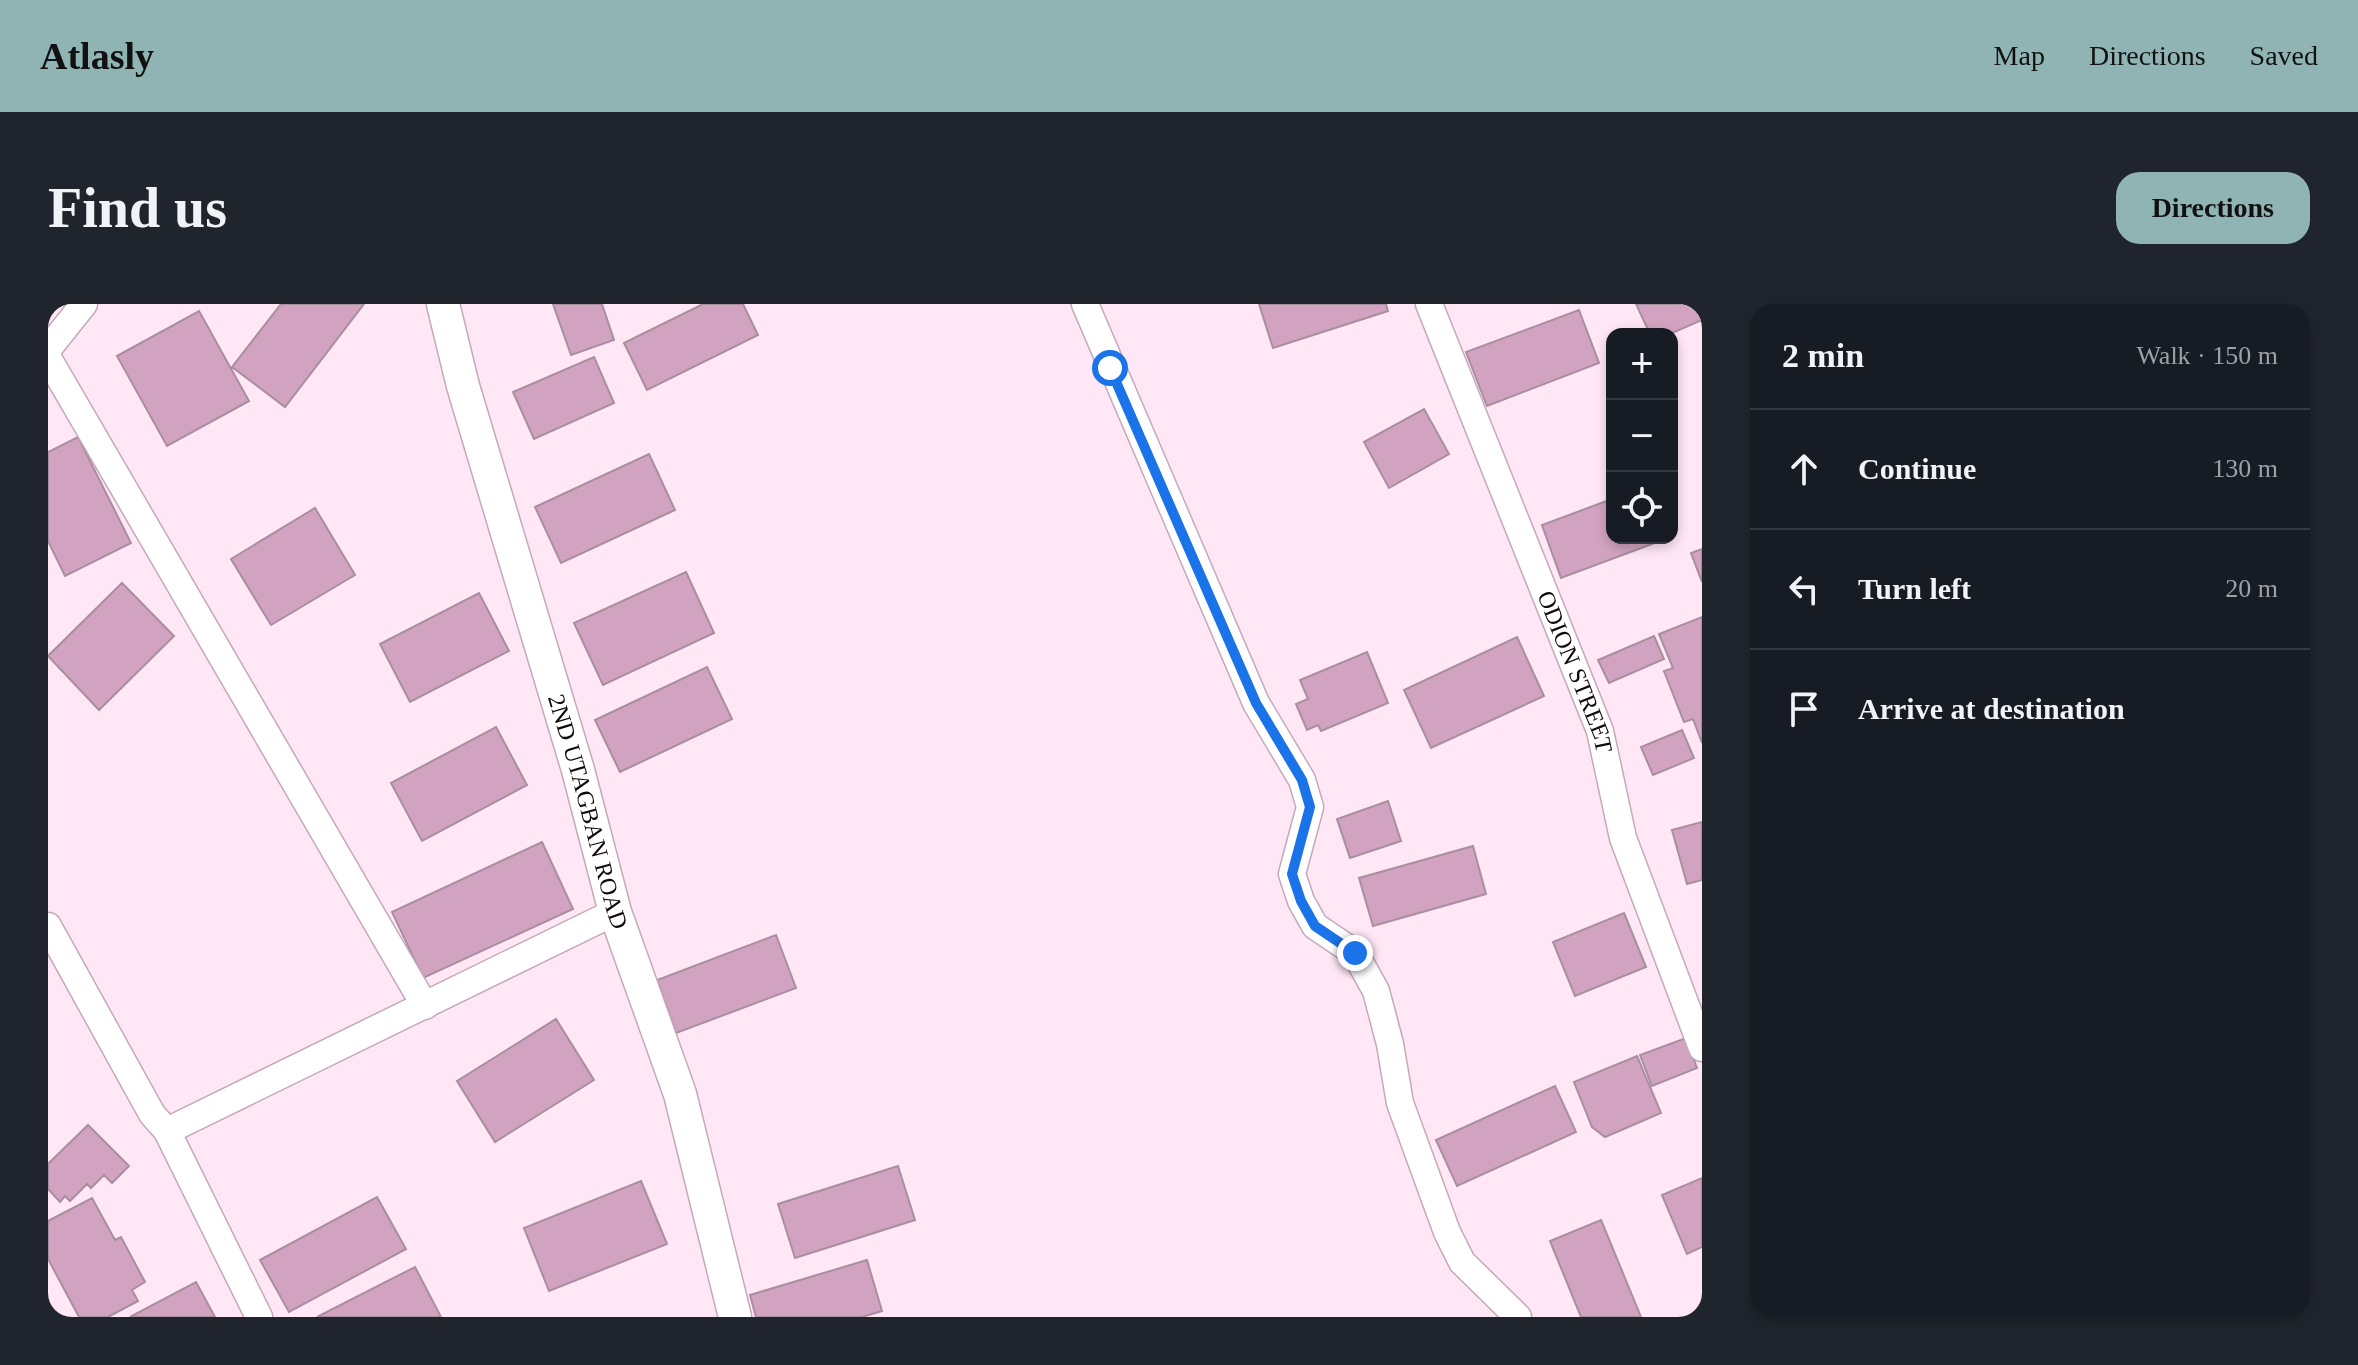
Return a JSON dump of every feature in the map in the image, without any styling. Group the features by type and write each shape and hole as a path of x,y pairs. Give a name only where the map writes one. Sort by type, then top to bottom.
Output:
{"street":[{"path":"48,349 84,304"},
{"name":"2ND UTAGBAN ROAD","path":"443,304 472,416 578,770 615,912 680,1094 735,1317"},
{"path":"1085,304 1256,703 1302,780 1310,807 1292,874 1301,901 1315,926 1355,953 1376,991 1390,1044 1400,1103 1447,1232 1462,1262 1518,1317"},
{"name":"ODION STREET","path":"1429,304 1600,731 1623,838 1702,1048"},
{"path":"48,358 425,1006"},
{"path":"167,1131 615,912"},
{"path":"48,926 152,1114 167,1131 259,1317"}],"building":[{"path":"281,304 364,304 285,407 232,367"},
{"path":"553,304 602,304 614,340 571,355"},
{"path":"703,304 743,304 758,335 647,390 624,343"},
{"path":"1259,304 1386,304 1388,311 1273,348"},
{"path":"1636,304 1702,304 1702,320 1678,330 1678,328 1647,328"},
{"path":"1579,310 1599,363 1487,406 1466,352"},
{"path":"199,311 249,401 167,446 117,356"},
{"path":"594,357 614,403 534,439 513,392"},
{"path":"1424,409 1449,454 1389,488 1364,442"},
{"path":"78,437 131,543 65,576 48,541 48,452"},
{"path":"649,454 675,510 561,563 535,507"},
{"path":"1606,501 1606,544 1652,544 1561,578 1542,525"},
{"path":"315,508 355,575 271,625 231,559"},
{"path":"1702,549 1702,582 1691,553"},
{"path":"686,572 714,633 603,685 574,623"},
{"path":"122,583 174,636 99,710 48,656"},
{"path":"479,593 509,651 410,702 380,644"},
{"path":"1702,617 1702,743 1693,719 1684,722 1664,671 1673,668 1659,634"},
{"path":"1654,636 1664,659 1609,683 1598,660"},
{"path":"1517,637 1544,696 1431,748 1404,690"},
{"path":"1367,652 1388,703 1321,731 1318,725 1307,730 1296,704 1308,699 1300,680"},
{"path":"707,667 732,719 620,772 595,720"},
{"path":"496,727 527,785 422,841 391,783"},
{"path":"1682,730 1694,758 1653,775 1641,747"},
{"path":"1388,801 1401,841 1350,858 1337,819"},
{"path":"1702,822 1702,880 1687,884 1672,830"},
{"path":"542,842 573,909 423,978 392,912"},
{"path":"1473,846 1486,894 1373,926 1359,878"},
{"path":"1624,913 1646,967 1575,996 1553,942"},
{"path":"776,935 796,988 676,1033 657,980"},
{"path":"556,1019 594,1080 495,1142 457,1081"},
{"path":"1686,1038 1697,1068 1652,1086 1640,1055"},
{"path":"1637,1056 1661,1113 1605,1137 1592,1127 1574,1082"},
{"path":"1555,1086 1576,1132 1457,1186 1436,1140"},
{"path":"88,1125 129,1166 112,1183 104,1175 91,1188 87,1184 70,1201 65,1196 60,1202 48,1189 48,1164"},
{"path":"898,1166 915,1220 795,1258 778,1204"},
{"path":"1702,1178 1702,1247 1687,1254 1662,1195"},
{"path":"641,1181 667,1244 549,1291 524,1228"},
{"path":"377,1197 406,1249 289,1312 260,1260"},
{"path":"92,1198 115,1240 121,1237 145,1282 132,1290 138,1301 108,1317 79,1317 48,1259 48,1221"},
{"path":"1601,1220 1641,1317 1581,1317 1550,1241"},
{"path":"867,1260 882,1311 862,1317 756,1317 750,1295"},
{"path":"415,1267 441,1317 317,1317"},
{"path":"196,1282 215,1317 130,1317"}],"route":[{"path":"1110,368 1256,703 1302,780 1310,807 1292,874 1301,901 1315,926 1355,953"}]}
